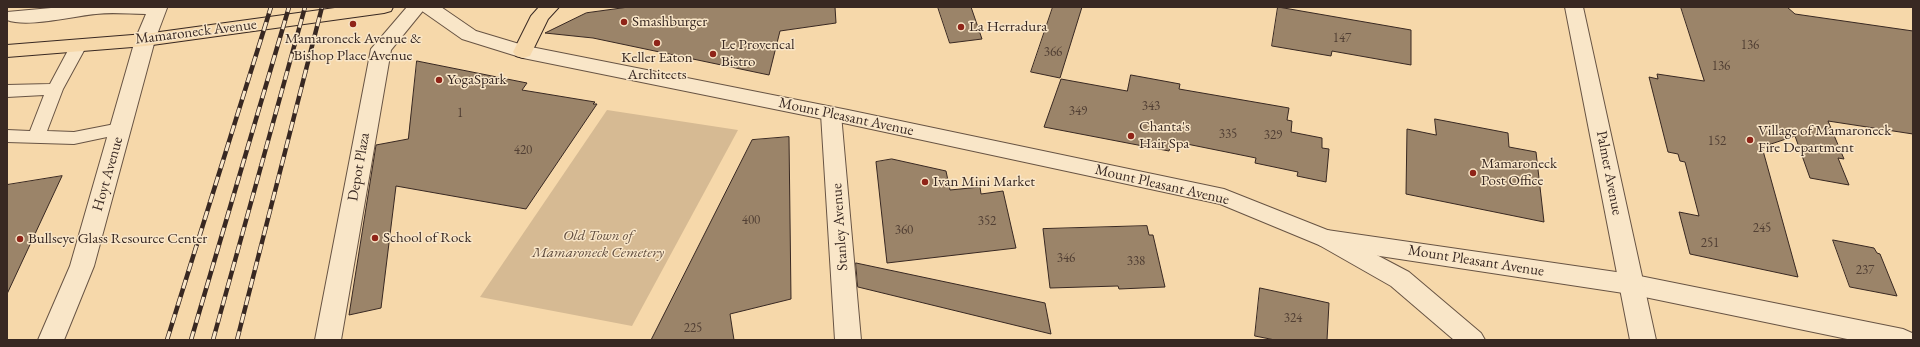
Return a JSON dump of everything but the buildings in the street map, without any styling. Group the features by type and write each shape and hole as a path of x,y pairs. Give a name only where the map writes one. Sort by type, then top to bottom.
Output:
{"main road":[{"name":"Mamaroneck Avenue","path":"7,50 145,40 384,7"},
{"path":"523,52 540,16 550,7"}],"street":[{"path":"14,14 37,16 98,7 158,7"},
{"name":"Hoyt Avenue","path":"51,340 82,266 145,40 158,7"},
{"name":"Depot Plaza","path":"328,340 381,49 417,7"},
{"name":"Mount Pleasant Avenue","path":"429,7 469,36 523,52 831,114 1224,197 1326,239 1630,284 1903,340"},
{"name":"Palmer Avenue","path":"1574,7 1610,178 1630,284 1643,340"},
{"name":"Stanley Avenue","path":"831,114 848,340"},
{"path":"1326,239 1400,279 1472,340"}],"lane":[{"path":"36,138 55,89 79,45"},
{"path":"7,91 55,89"},
{"path":"7,136 74,138 120,129"}],"green space":[{"name":"Old Town of Mamaroneck Cemetery","path":"607,110 738,130 632,326 480,297"}],"railway":[{"path":"167,340 271,7"},
{"path":"191,340 289,7"},
{"path":"213,340 305,7"},
{"path":"237,340 322,7"}],"place":[{"name":"Smashburger","path":"624,22"},
{"name":"Mamaroneck Avenue & Bishop Place Avenue","path":"353,24"},
{"name":"La Herradura","path":"961,27"},
{"name":"Keller Eaton Architects","path":"657,43"},
{"name":"Le Provencal Bistro","path":"713,54"},
{"name":"YogaSpark","path":"439,80"},
{"name":"Chanta's Hair Spa","path":"1131,136"},
{"name":"Village of Mamaroneck Fire Department","path":"1750,140"},
{"name":"Mamaroneck Post Office","path":"1473,173"},
{"name":"Ivan Mini Market","path":"925,182"},
{"name":"School of Rock","path":"375,238"},
{"name":"Bullseye Glass Resource Center","path":"20,239"}]}
